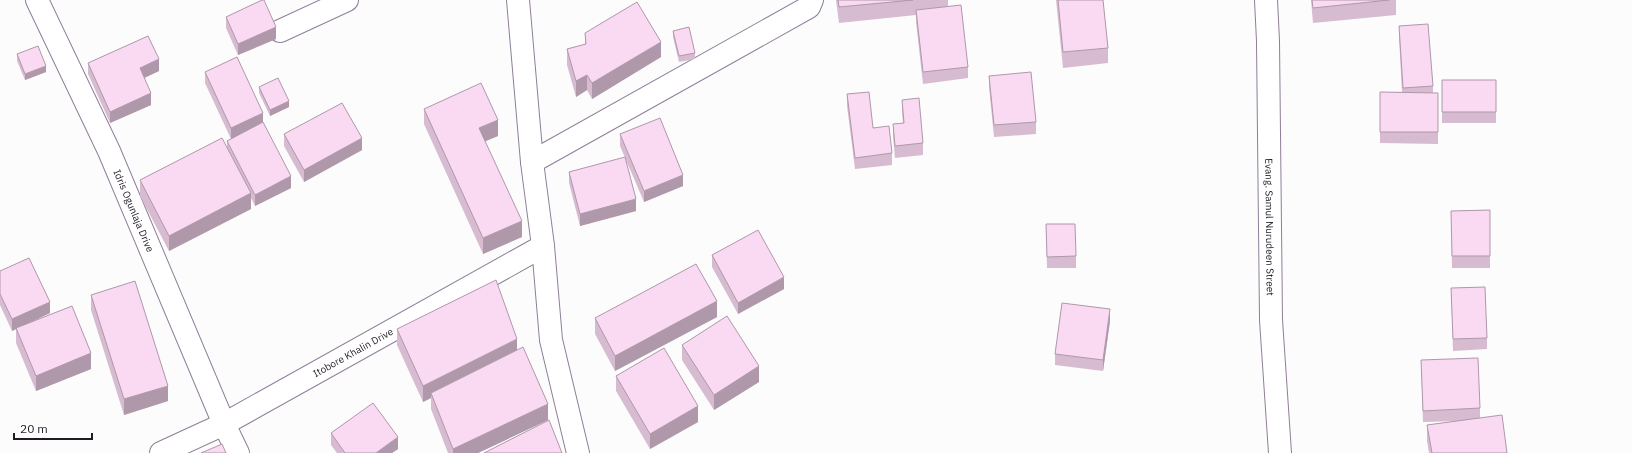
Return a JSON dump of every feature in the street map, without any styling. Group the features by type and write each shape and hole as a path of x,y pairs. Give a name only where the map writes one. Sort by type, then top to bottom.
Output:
{"street":[{"name":"Idris Ogunlaja Drive","path":"37,0 109,151 224,424 238,453"},
{"path":"280,31 347,0"},
{"path":"518,0 532,162 543,246 551,340 578,453"},
{"path":"532,162 809,7 812,0"},
{"name":"Evang. Samul Nurudeen Street","path":"1266,0 1268,41 1271,320 1280,453"},
{"name":"Itobore Khalin Drive","path":"161,453 224,424 543,246"}],"building":[{"path":"264,0 276,27 238,44 226,17"},
{"path":"838,0 913,0 839,7"},
{"path":"1058,0 1103,0 1108,48 1063,52"},
{"path":"1312,0 1389,0 1313,8"},
{"path":"637,2 661,42 592,83 587,75 576,81 567,49 586,44 585,33"},
{"path":"961,5 968,67 923,72 916,10"},
{"path":"1428,24 1433,86 1403,88 1399,26"},
{"path":"689,27 695,53 679,56 673,31"},
{"path":"148,36 159,59 140,68 151,93 110,112 88,63"},
{"path":"38,46 46,66 25,74 17,54"},
{"path":"237,57 263,113 231,128 205,72"},
{"path":"1031,72 1036,122 994,125 989,76"},
{"path":"278,78 289,101 270,110 259,87"},
{"path":"1442,80 1496,80 1496,112 1442,112"},
{"path":"481,83 498,120 479,128 522,221 483,238 424,109"},
{"path":"869,92 873,128 889,126 892,153 855,158 847,94"},
{"path":"1380,92 1438,93 1438,132 1380,132"},
{"path":"919,98 923,143 895,146 893,124 904,123 902,100"},
{"path":"342,103 362,138 304,170 284,134"},
{"path":"660,118 683,175 644,191 620,134"},
{"path":"263,122 291,176 255,195 227,141"},
{"path":"222,138 251,193 169,236 140,180"},
{"path":"625,157 636,199 580,214 569,172"},
{"path":"1490,210 1490,256 1452,256 1451,211"},
{"path":"1046,224 1075,224 1076,256 1047,257"},
{"path":"758,230 784,277 738,303 712,255"},
{"path":"29,258 50,302 12,319 0,294 0,271"},
{"path":"696,264 717,301 615,356 595,318"},
{"path":"496,280 517,339 423,386 397,329"},
{"path":"135,281 168,386 124,399 91,295"},
{"path":"1485,287 1487,338 1453,339 1451,288"},
{"path":"1062,303 1110,309 1103,360 1055,354"},
{"path":"72,306 91,353 36,376 16,328"},
{"path":"727,316 759,366 714,395 682,345"},
{"path":"523,347 548,404 453,449 431,393"},
{"path":"664,348 698,406 650,434 616,376"},
{"path":"1478,358 1480,408 1423,411 1421,360"},
{"path":"373,403 398,437 376,453 345,453 331,433"},
{"path":"1502,415 1507,453 1432,453 1427,425"},
{"path":"549,420 562,453 484,453"},
{"path":"222,444 226,453 201,453"}]}
